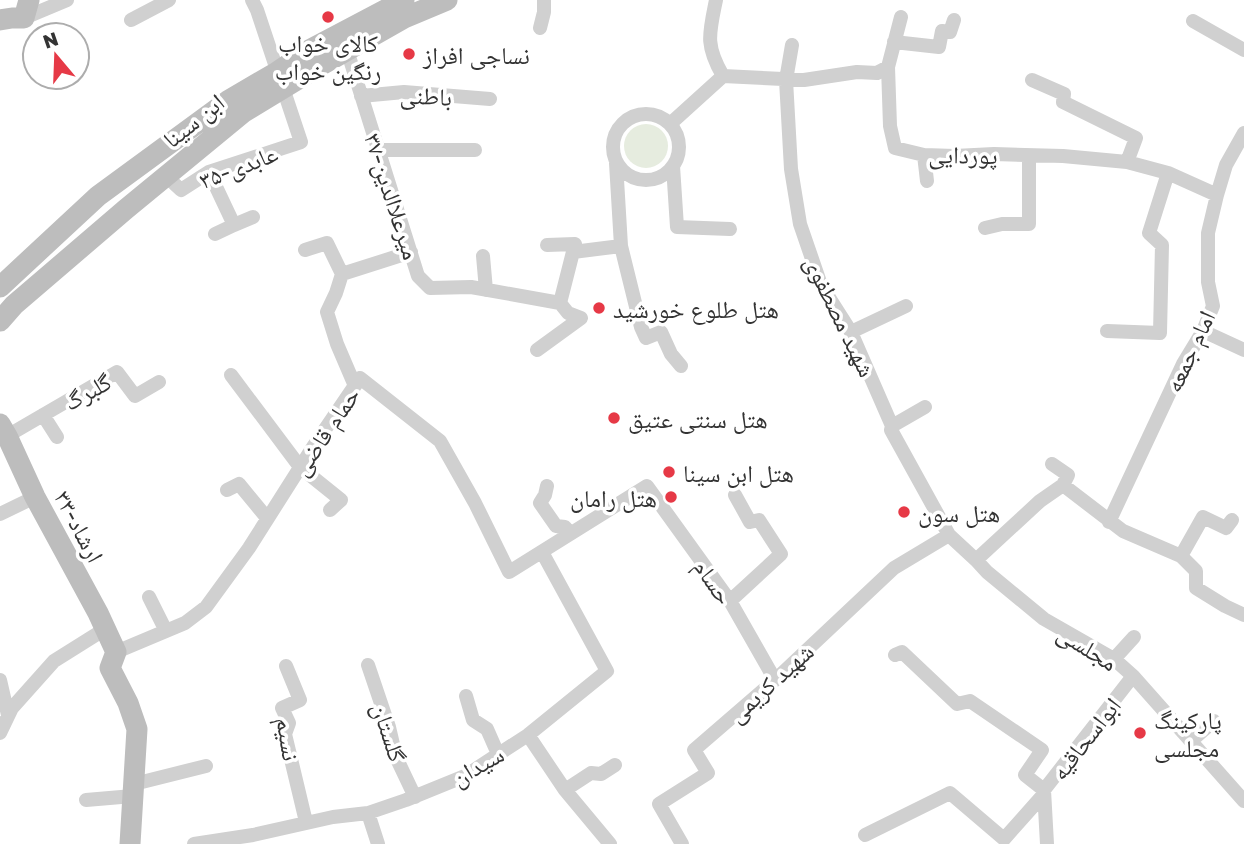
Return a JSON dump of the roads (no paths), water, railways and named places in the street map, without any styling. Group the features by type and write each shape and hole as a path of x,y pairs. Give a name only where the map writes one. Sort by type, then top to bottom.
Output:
{"main road":[{"name":"ابن سینا","path":"0,321 14,305 244,112 311,48 372,8 404,0"},
{"name":"ابن سینا","path":"0,287 98,196 229,100 347,50 404,18 447,0"},
{"path":"0,20 12,18 27,9"},
{"path":"147,160 166,176"},
{"name":"۳۳-ارشاد","path":"4,430 35,498 116,652"},
{"path":"116,652 110,668 128,703 137,729 130,844"}],"street":[{"path":"27,9 67,0"},
{"path":"131,20 169,0"},
{"path":"252,0 280,80"},
{"path":"540,28 544,0"},
{"path":"716,0 710,27 710,48 723,76"},
{"path":"670,124 723,76 804,80 857,72 877,73 888,67 901,17"},
{"path":"894,42 939,47 942,31 950,32 954,20"},
{"path":"1193,21 1244,50"},
{"name":"شهید مصطفوی","path":"792,45 786,80 791,169 800,224 821,285 851,332 892,426 891,430 949,536"},
{"name":"۳۷-میرعلاالدین","path":"347,50 418,276 430,288 471,287 560,303"},
{"name":"پوردایی","path":"888,67 890,126 895,148 924,155 994,154 1120,161 1168,173 1217,195"},
{"name":"۳۵-عابدی","path":"166,176 181,190 209,172 301,142 280,80"},
{"path":"1032,80 1063,94 1063,102 1136,138 1120,161"},
{"name":"باطنی","path":"361,96 404,92 491,100"},
{"path":"616,163 632,177 655,179 665,174 678,156 680,145 677,134 662,118 641,114 631,117 616,132 613,153 616,163 621,246 641,327 646,338 662,332 669,336 671,354 681,366"},
{"name":"امام جمعه","path":"1109,522 1183,363 1203,331 1213,306 1208,282 1208,233 1226,165 1244,133"},
{"path":"378,150 475,150"},
{"path":"924,155 927,181"},
{"path":"985,228 1002,223 1029,224 1029,156"},
{"path":"673,166 677,227 730,229"},
{"path":"209,172 234,225"},
{"path":"1107,331 1160,333 1162,245 1149,233 1168,173"},
{"path":"215,234 253,217"},
{"path":"305,250 327,243 342,274 327,312 355,386"},
{"path":"537,350 582,318 568,313 560,303 575,244 547,244"},
{"path":"573,252 621,246"},
{"path":"342,274 411,252"},
{"path":"484,256 486,290"},
{"path":"851,332 906,306"},
{"path":"1203,331 1244,350"},
{"name":"گلبرگ","path":"4,430 43,415 117,372 135,396 159,382"},
{"path":"231,375 300,467 341,500 330,510"},
{"name":"حمام قاضی","path":"116,652 185,623 206,607 249,548 360,378 440,441 509,572 542,552"},
{"path":"892,426 925,407"},
{"name":"گلبرگ","path":"43,415 57,437"},
{"path":"976,560 1040,501 1063,485 1068,475 1052,464"},
{"path":"227,490 239,484 267,518"},
{"path":"1063,485 1123,531 1181,556 1196,572 1196,588 1244,615"},
{"path":"542,552 570,534 565,527 555,526 540,503 547,486"},
{"name":"حسام","path":"570,534 646,486 730,601 775,680"},
{"path":"730,601 781,555 759,520 750,522 735,495"},
{"path":"0,514 35,498"},
{"path":"1181,556 1203,517 1226,528 1232,520"},
{"name":"مجلسی","path":"949,536 987,572 1044,619 1114,659 1133,676 1244,802"},
{"name":"شهید کریمی","path":"682,844 659,804 708,773 694,750 775,680 894,568 949,536"},
{"name":"سیدان","path":"194,844 254,840 306,822 368,813 465,776 476,777 498,754 528,735 607,671 542,552"},
{"path":"149,597 166,631"},
{"path":"0,733 12,708 54,661 105,629"},
{"path":"1114,659 1134,637"},
{"path":"865,835 950,793 1004,839 1044,792 1026,775 1042,750 970,701 957,704 902,652 895,655"},
{"name":"گلستان","path":"368,665 396,757 415,797"},
{"name":"نسیم","path":"286,666 300,700 282,708 289,723 285,734 306,822"},
{"name":"ابواسحاقیه","path":"1047,844 1044,792 1133,676"},
{"path":"0,680 8,715"},
{"path":"466,696 473,720 488,729 498,754"},
{"path":"1191,741 1214,721"},
{"path":"528,735 565,790 610,844"},
{"path":"565,790 591,773 601,774 615,765"},
{"path":"86,800 134,790 206,766"},
{"path":"368,813 378,844"}],"place":[{"name":"کالای خواب رنگین خواب","path":"328,17"},
{"name":"نساجی افراز","path":"409,54"},
{"name":"هتل طلوع خورشید","path":"599,308"},
{"name":"هتل سنتی عتیق","path":"614,418"},
{"name":"هتل ابن سینا","path":"669,472"},
{"name":"هتل رامان","path":"671,497"},
{"name":"هتل سون","path":"904,512"},
{"name":"پارکینگ مجلسی","path":"1140,733"}]}
